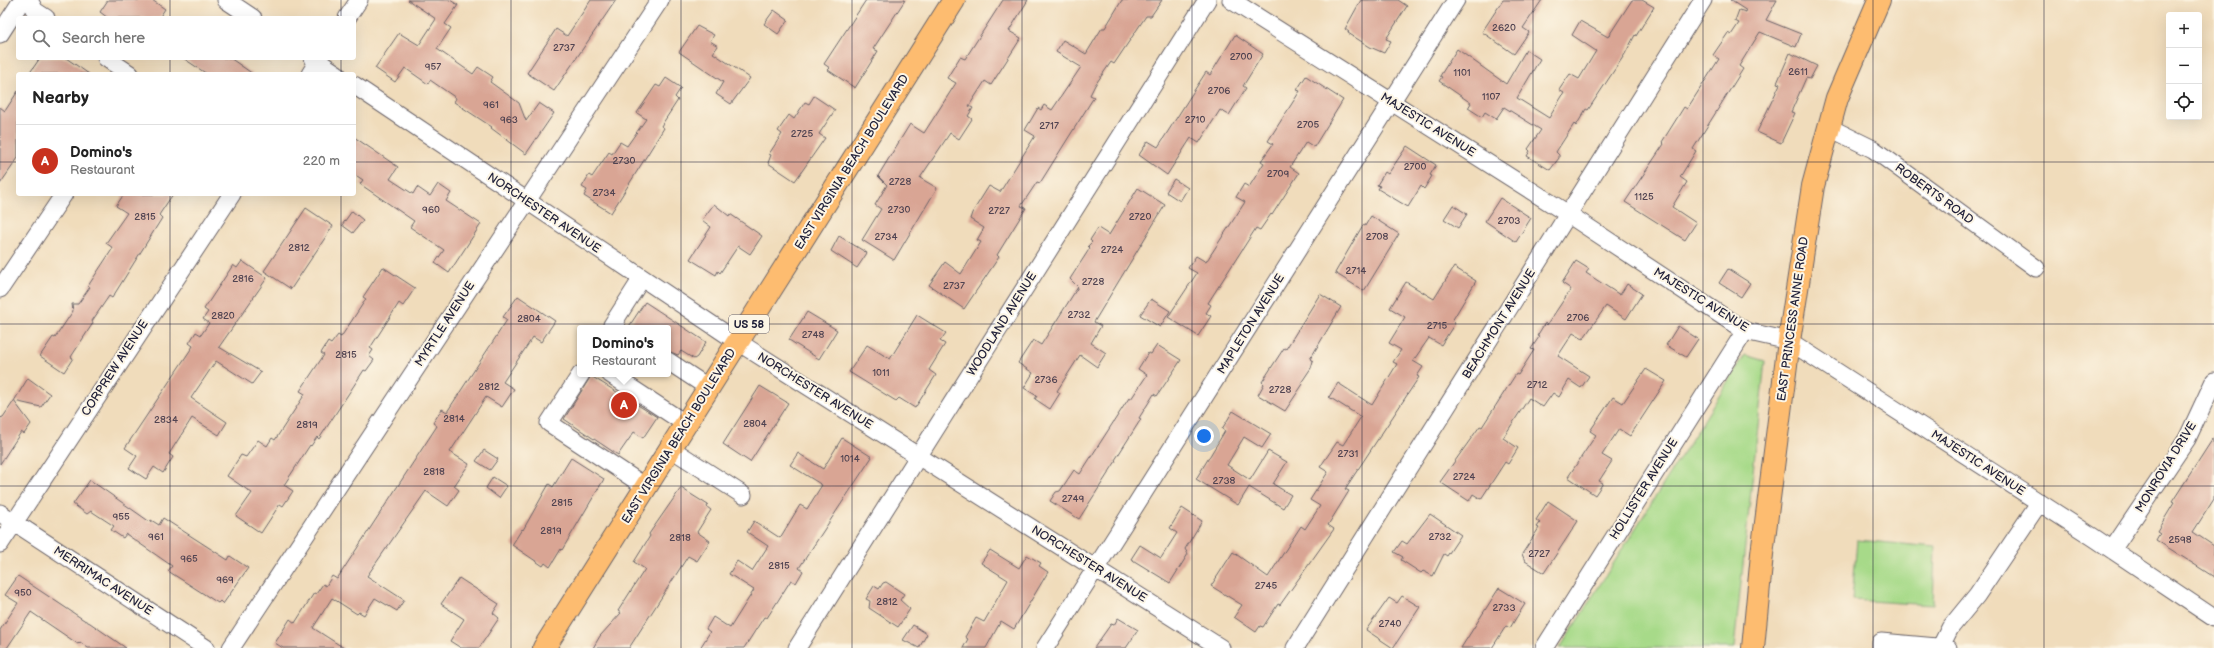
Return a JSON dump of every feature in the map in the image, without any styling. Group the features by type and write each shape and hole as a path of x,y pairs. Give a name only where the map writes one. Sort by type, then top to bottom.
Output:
{"main road":[{"name":"EAST VIRGINIA BEACH BOULEVARD","path":"544,648 954,0"},
{"name":"EAST PRINCESS ANNE ROAD","path":"1753,648 1762,554 1789,341 1813,186 1837,98 1879,0"}],"street":[{"path":"0,34 22,0"},
{"path":"29,0 35,11 43,16"},
{"path":"226,0 250,16"},
{"path":"348,16 359,0"},
{"name":"MYRTLE AVENUE","path":"231,648 660,0"},
{"name":"WOODLAND AVENUE","path":"796,648 1207,0"},
{"name":"MAJESTIC AVENUE","path":"1231,0 1568,214 1745,331 1789,341 2112,550 2214,618"},
{"name":"MAPLETON AVENUE","path":"1045,648 1456,0"},
{"name":"BEACHMONT AVENUE","path":"1294,648 1703,0"},
{"path":"109,60 127,72"},
{"path":"315,63 333,72"},
{"name":"NORCHESTER AVENUE","path":"356,86 738,342 1221,648"},
{"name":"ROBERTS ROAD","path":"1828,127 1873,149 2036,268"},
{"path":"0,289 63,196"},
{"name":"CORPREW AVENUE","path":"0,544 139,332 231,196"},
{"path":"612,325 642,278"},
{"name":"HOLLISTER AVENUE","path":"1544,648 1745,331"},
{"path":"671,363 709,388"},
{"path":"579,377 548,423 646,487"},
{"path":"615,377 686,424"},
{"name":"MONROVIA DRIVE","path":"2112,550 2187,439 2214,381"},
{"path":"670,448 743,495"},
{"path":"1881,648 1881,642 1943,648 1950,628 1977,595 2039,503"},
{"name":"MERRIMAC AVENUE","path":"0,513 206,648"}],"green space":[{"path":"1745,355 1765,361 1734,648 1560,648"},
{"path":"1857,540 1935,547 1933,605 1852,600"}],"building":[{"path":"108,0 152,0 165,9 160,16 105,16 100,12"},
{"path":"408,0 450,0 458,5 445,24 451,28 437,49 473,74 478,67 493,77 490,82 519,103 526,121 539,103 554,113 526,154 491,128 492,127 454,102 456,98 430,80 428,84 405,68 395,82 375,68 399,33 419,45 436,19"},
{"path":"591,0 616,0 554,91 527,73 556,29 567,36"},
{"path":"866,0 905,0 873,49 878,51 855,88 828,70 830,68 824,64"},
{"path":"1003,0 1028,0 1009,31 1021,38 991,85 985,81 969,106 973,108 968,116 972,119 959,139 950,133 920,178 937,188 894,260 862,240 881,209 875,205 887,185 878,176 910,124 924,133 956,83 947,78 960,57 965,59"},
{"path":"1122,0 1162,0 1151,16 1146,16 1114,64 1111,62 1095,85 1090,95 1094,97 1040,183 1037,182 1021,206 1026,208 997,255 999,257 964,309 929,285 945,262 961,274 981,242 977,240 984,228 970,219 972,213 989,186 1000,192 1035,136 1025,130 1038,108 1041,110 1044,105 1052,110 1081,67 1056,52 1063,40 1086,54 1102,28 1105,28"},
{"path":"1361,0 1398,0 1407,6 1386,39 1391,41 1384,53 1370,47 1348,33 1349,32 1345,29"},
{"path":"1503,0 1542,0 1523,28 1529,32 1514,54 1482,32"},
{"path":"1632,0 1642,0 1654,7 1588,110 1586,109 1576,126 1574,124 1556,152 1559,155 1559,158 1550,170 1527,156 1530,151 1528,149 1541,130 1504,107 1496,119 1485,112 1482,117 1468,108 1471,103 1439,81 1442,77 1440,76 1457,49 1506,84 1526,50 1540,59 1517,98 1549,118 1564,93 1559,90 1570,74 1579,79 1596,51 1572,35 1580,21 1608,37"},
{"path":"1730,0 1777,0 1766,20 1801,34 1796,47 1760,32 1739,66 1743,69 1693,149 1696,151 1680,177 1687,182 1672,207 1696,223 1685,240 1625,202 1664,144 1662,142 1684,107 1687,109 1719,59 1713,55 1728,33 1731,35 1739,23 1735,21 1739,10 1747,11"},
{"path":"774,10 788,20 778,34 764,24"},
{"path":"697,26 714,35 710,41 718,46 713,53 750,78 731,104 716,94 723,82 679,52"},
{"path":"1235,35 1263,54 1243,86 1246,88 1229,115 1220,110 1199,143 1191,138 1167,175 1139,155 1148,141 1158,147 1206,72 1210,75"},
{"path":"1790,53 1817,66 1810,79 1806,78 1791,112 1795,113 1781,143 1757,132 1780,84 1777,83"},
{"path":"39,60 69,60 86,72 30,72"},
{"path":"186,60 233,60 250,72 204,72"},
{"path":"1306,76 1343,100 1314,147 1306,142 1290,167 1299,173 1272,215 1271,214 1260,230 1256,228 1208,303 1211,305 1206,313 1211,316 1198,336 1168,317 1197,273 1188,268 1196,256 1206,262 1245,202 1236,197 1244,184 1249,187 1264,163 1261,161 1273,144 1268,141 1300,91 1297,90"},
{"path":"666,78 681,88 675,97 678,100 661,126 664,128 611,213 584,196 587,190 582,187 589,175 592,177 609,152 612,154 620,142 627,146 646,119 637,113 656,85 660,87"},
{"path":"16,94 16,161 0,184 0,107 5,111"},
{"path":"814,96 835,110 819,134 825,138 795,181 768,163 771,155 769,154 782,134 778,131 789,115 794,119 805,102 809,104"},
{"path":"356,138 398,167 390,179 413,194 417,187 430,196 438,184 451,193 446,201 481,224 449,273 435,263 444,250 410,227 414,221 360,184 363,180 356,175"},
{"path":"1407,146 1436,165 1430,175 1432,176 1424,189 1421,186 1408,207 1378,189 1380,186 1377,185 1385,172 1388,174"},
{"path":"1174,179 1188,188 1180,201 1166,192"},
{"path":"1138,188 1165,205 1094,322 1101,326 1091,343 1106,353 1097,367 1080,355 1057,391 1060,393 1050,409 1035,399 1037,396 1024,388 1033,373 1018,363 1033,340 1041,345 1078,287 1070,279 1090,248 1088,246 1092,242 1090,240 1098,228 1109,235"},
{"path":"123,196 172,196 159,215 162,218 112,298 109,296 92,321 93,323 71,357 73,358 64,372 40,356 53,337 55,338 73,311 72,304 78,304 90,287 88,286 113,248 106,243 127,213 116,206"},
{"path":"1500,198 1531,218 1516,242 1485,221"},
{"path":"714,204 729,216 730,214 762,236 750,254 738,246 720,273 718,271 716,275 690,259 711,227 702,220"},
{"path":"1453,205 1467,214 1458,228 1444,219"},
{"path":"306,208 333,226 291,289 264,271"},
{"path":"352,211 363,220 353,233 342,225"},
{"path":"1371,216 1399,234 1364,291 1335,273 1363,225 1365,226"},
{"path":"839,236 867,253 857,268 831,251"},
{"path":"242,261 267,278 219,347 261,372 252,384 216,361 191,398 227,422 219,435 192,418 169,454 173,457 163,473 154,467 146,479 129,468 137,456 125,448 193,346 189,343 196,332 201,335 209,323 203,319 208,312 204,309 233,265 237,268"},
{"path":"1576,261 1589,269 1586,273 1620,295 1627,284 1642,294 1626,319 1606,306 1583,339 1573,333 1558,356 1589,376 1581,388 1569,380 1559,397 1553,393 1543,407 1529,398 1503,438 1518,448 1508,464 1505,462 1481,499 1473,494 1469,501 1440,482 1480,426 1482,427 1516,374 1518,375 1534,350 1531,349 1539,337 1537,336 1545,323 1547,325 1571,289 1562,283"},
{"path":"383,267 415,288 403,306 399,303 370,348 373,350 369,356 374,360 366,371 364,370 319,439 317,437 311,446 310,445 284,485 293,491 283,506 280,504 261,533 236,516 252,493 227,476 241,455 246,457 258,440 267,446 272,438 275,440 305,394 300,391 324,355 321,353 328,342 331,344 338,335 341,337 366,299 363,297"},
{"path":"1454,267 1476,281 1452,321 1455,323 1441,345 1429,338 1413,361 1423,367 1417,376 1419,377 1345,489 1349,491 1328,525 1334,529 1280,605 1278,604 1263,627 1260,626 1256,632 1234,617 1242,605 1211,586 1233,552 1268,577 1301,526 1305,529 1320,506 1310,500 1328,472 1320,467 1337,442 1343,445 1361,417 1329,397 1338,383 1372,405 1397,364 1393,362 1401,350 1389,343 1405,317 1390,308 1406,282 1434,299"},
{"path":"1728,269 1750,283 1741,297 1719,283"},
{"path":"1320,294 1341,307 1310,359 1313,361 1311,368 1301,383 1303,384 1285,411 1258,395 1264,384 1262,382 1284,348 1286,349"},
{"path":"518,296 555,321 541,342 533,337 503,382 514,389 502,407 486,397 450,452 469,464 454,486 459,490 448,506 426,491 367,576 404,600 397,611 375,598 364,615 359,612 357,614 332,598 313,628 344,648 283,648 275,643 290,619 295,623 314,593 316,594 323,584 326,586 332,576 337,579 437,426 433,423 442,409 447,412 507,320 503,317"},
{"path":"1151,299 1170,311 1160,327 1140,315"},
{"path":"645,302 706,342 697,357 694,359 681,351 678,355 671,352 671,325 630,325"},
{"path":"807,312 837,330 819,359 789,340"},
{"path":"917,315 946,333 940,341 945,344 929,370 936,375 915,408 899,398 896,401 849,372 867,345 890,359"},
{"path":"1678,326 1698,339 1686,357 1666,345"},
{"path":"1157,345 1181,360 1157,396 1154,394 1139,418 1141,419 1115,460 1116,461 1079,519 1050,501 1056,492 1060,491 1074,470 1080,474 1129,398 1131,399 1147,375 1138,369 1148,353 1151,354"},
{"path":"1646,369 1666,381 1630,436 1619,429 1602,455 1612,461 1599,481 1603,483 1595,495 1568,477 1596,435 1590,431 1613,397 1623,403"},
{"path":"590,377 657,417 643,438 634,432 618,455 564,419"},
{"path":"28,378 50,394 41,407 14,401"},
{"path":"760,386 788,403 750,462 723,444"},
{"path":"14,401 31,424 24,434 21,432 0,464 0,418 3,417"},
{"path":"1233,411 1271,434 1262,448 1244,437 1227,465 1250,480 1268,451 1287,462 1273,484 1291,495 1283,508 1249,487 1238,505 1196,479 1225,431 1222,429"},
{"path":"2214,437 2214,499 2193,532 2214,546 2214,577 2156,540 2160,533 2157,531 2174,503 2172,502"},
{"path":"842,438 872,457 799,568 803,571 796,583 791,580 767,618 764,617 744,648 700,648 710,632 706,629 713,617 730,628 754,590 729,574 737,561 752,571 768,546 747,532 754,521 780,538 800,505 807,509 822,485 790,465 798,453 823,469"},
{"path":"484,450 498,459 490,470 476,461"},
{"path":"571,458 604,479 562,550 561,549 550,567 545,563 543,566 512,545 522,529 523,530 549,484 553,487"},
{"path":"493,477 507,486 499,498 486,488"},
{"path":"90,480 150,522 151,520 159,525 163,518 228,560 230,556 248,568 223,604 220,601 218,603 168,571 172,566 126,534 123,538 111,530 114,526 91,511 87,514 73,504"},
{"path":"681,488 708,505 707,507 711,510 697,532 710,541 697,561 688,556 629,648 593,648 600,636 621,613 618,611 645,569 634,562 650,536 649,534"},
{"path":"1548,501 1578,521 1544,573 1525,561 1522,554 1539,528 1537,527 1540,523 1536,520"},
{"path":"1182,508 1202,521 1185,549 1188,554 1170,583 1131,559 1140,545 1161,558 1177,533 1170,528"},
{"path":"1430,514 1461,535 1447,556 1444,554 1433,576 1423,571 1421,573 1401,560 1403,557 1394,552 1402,541 1407,544"},
{"path":"990,550 1019,568 1027,555 1041,563 1039,566 1048,572 1014,629 1001,621 986,648 963,648 968,639 965,637 976,618 984,622 1008,580 981,563"},
{"path":"18,576 126,648 88,648 80,642 78,644 31,612 7,648 0,648 0,630 18,603 5,595"},
{"path":"459,578 499,604 493,613 499,618 479,648 461,648 450,641 464,619 441,604"},
{"path":"886,582 904,594 900,600 910,609 898,627 869,608 870,601 866,599 874,586 879,589 883,583"},
{"path":"1499,588 1525,604 1510,628 1506,626 1492,648 1461,648"},
{"path":"1402,596 1420,607 1393,648 1366,630 1389,598 1397,603"},
{"path":"1118,618 1138,630 1126,648 1094,648 1111,624 1114,625"},
{"path":"913,625 927,634 919,648 903,640"}],"place":[{"name":"Domino's","path":"624,405"}]}
